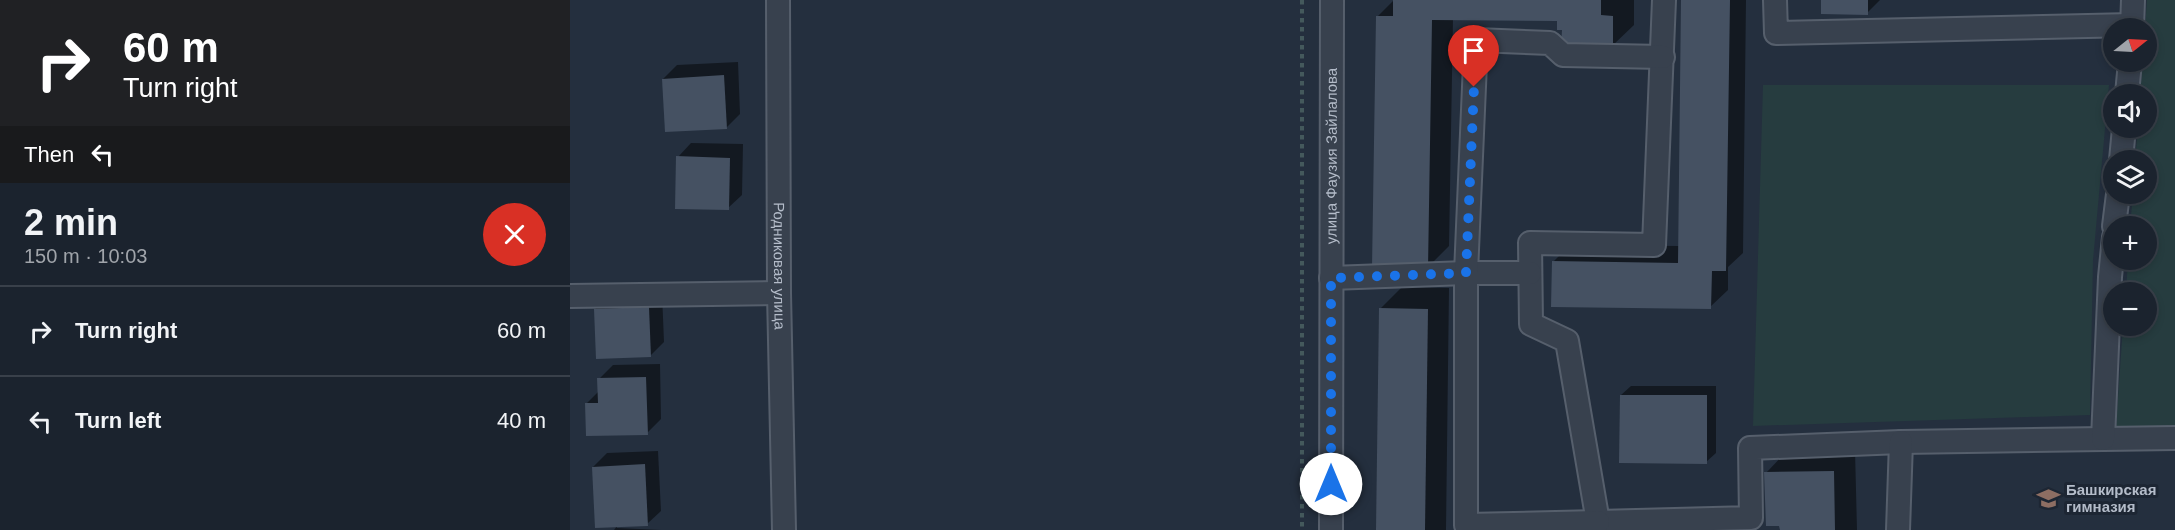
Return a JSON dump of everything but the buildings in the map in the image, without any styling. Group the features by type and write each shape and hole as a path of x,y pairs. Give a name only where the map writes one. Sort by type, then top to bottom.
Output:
{"street":[{"name":"Родниковая улица","path":"778,0 779,293 784,530"},
{"name":"улица Фаузия Зайлалова","path":"1331,530 1332,0"},
{"path":"1585,525 1567,341 1531,324 1530,243 1654,245 1664,0"},
{"path":"1775,0 1776,33 2103,27"},
{"path":"2132,18 2133,0"},
{"path":"1663,57 1563,55 1550,43 1476,40 1466,273 1466,525 1585,525 1750,518 1750,448 1901,442 2175,438"},
{"path":"2103,439 2111,270"},
{"path":"1331,278 1530,273"},
{"path":"570,296 779,293"},
{"path":"1898,530 1901,442"}],"path":[{"path":"1302,0 1302,530"}],"green space":[{"path":"2147,0 2175,0 2175,427 2116,427 2122,336 2157,336 2157,282 2127,282 2127,270 2157,270 2157,216 2131,216 2132,204 2157,204 2157,150 2136,150 2137,138 2157,138 2157,84 2141,84 2142,72 2157,72 2157,18 2146,18"},
{"path":"1763,85 2103,85 2104,138 2093,260 2090,415 1753,426"}],"place":[{"name":"Башкирская гимназия","path":"2048,499"}],"route":[{"path":"1331,484 1331,278 1466,273 1474,87"}]}
